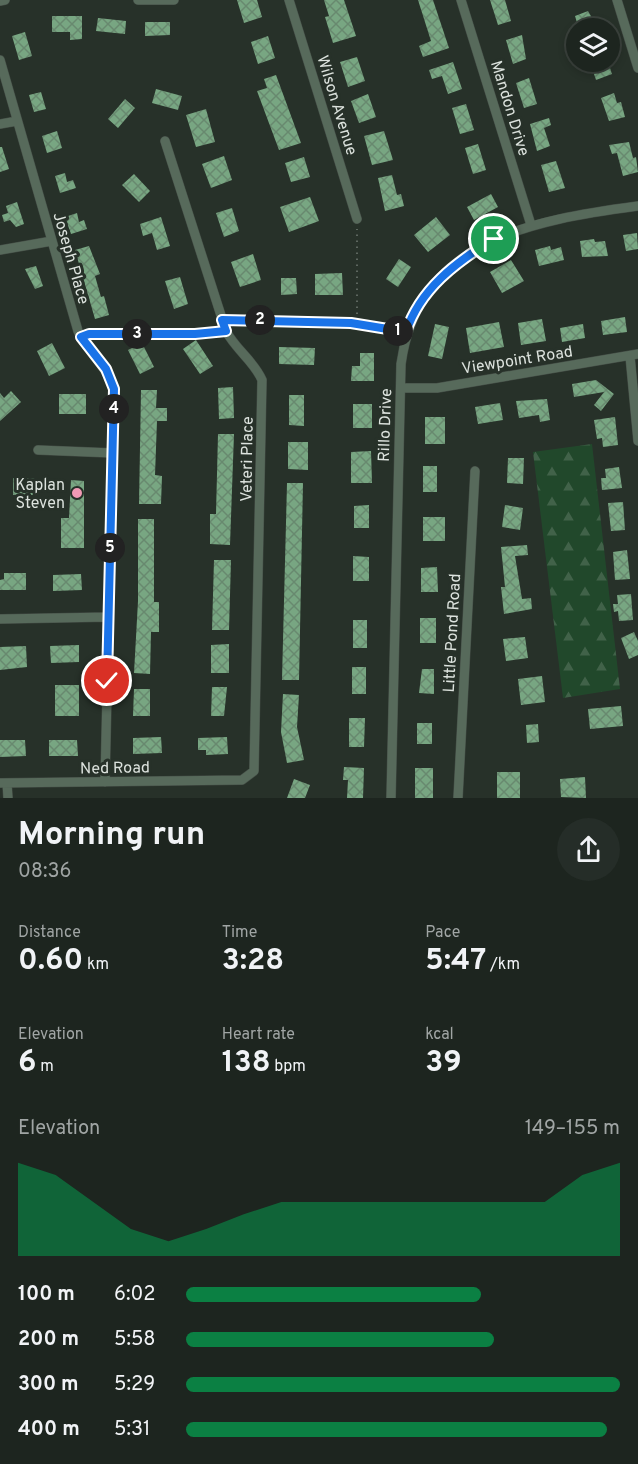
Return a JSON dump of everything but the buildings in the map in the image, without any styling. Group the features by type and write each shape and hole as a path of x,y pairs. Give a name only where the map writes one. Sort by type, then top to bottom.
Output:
{"street":[{"path":"0,1 4,0"},
{"path":"138,0 174,0"},
{"name":"Wilson Avenue","path":"289,0 357,219"},
{"name":"Mandon Drive","path":"461,0 531,225"},
{"path":"617,0 638,68"},
{"name":"Joseph Place","path":"0,60 81,337 106,369 114,389 105,782"},
{"path":"0,124 17,121"},
{"name":"Veteri Place","path":"165,141 226,331 232,343 258,371 263,389 254,771 247,778 229,780"},
{"name":"Rillo Drive","path":"391,798 401,388 406,332 418,306 449,269 494,239 566,215 638,206"},
{"path":"0,250 52,241"},
{"path":"222,320 357,324 406,332"},
{"path":"634,355 638,441"},
{"name":"Viewpoint Road","path":"401,388 437,388 634,355"},
{"path":"38,450 112,453"},
{"name":"Little Pond Road","path":"458,798 475,471"},
{"path":"0,619 108,617"},
{"name":"Ned Road","path":"4,783 229,780"},
{"path":"4,783 8,798"}],"path":[{"path":"357,219 357,324"},
{"path":"81,337 89,334 195,334 226,331"}],"green space":[{"path":"592,444 620,689 563,698 533,452"}],"place":[{"name":"Kaplan Steven","path":"77,493"}],"route":[{"path":"107,681 114,389 106,369 91,354 81,337 89,334 195,334 226,331 222,320 324,321 406,332 418,306 449,269 494,239"}]}
